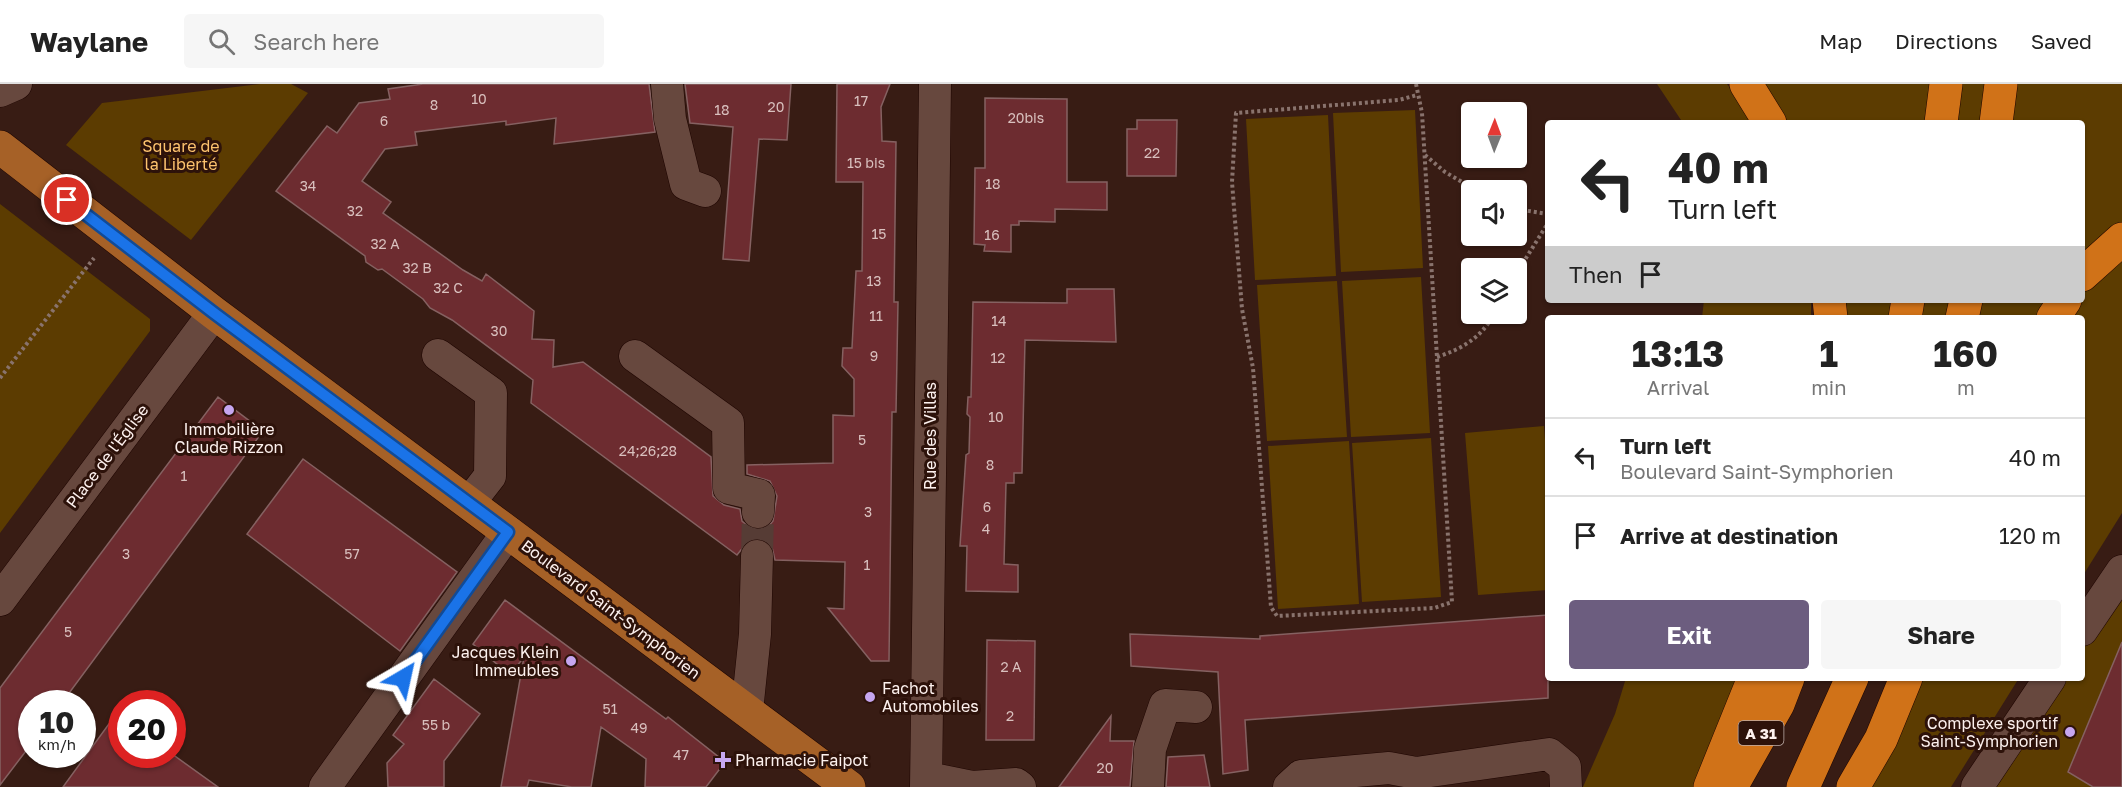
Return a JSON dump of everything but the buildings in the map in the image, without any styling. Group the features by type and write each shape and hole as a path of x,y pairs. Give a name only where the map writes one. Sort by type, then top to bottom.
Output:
{"highway":[{"path":"1746,84 1768,120"},
{"path":"1941,120 1946,84"},
{"path":"1996,120 2001,84"},
{"path":"2085,272 2122,239"},
{"path":"1710,787 1753,681"},
{"name":"A 31","path":"1731,787 1778,704 1787,681"},
{"path":"1803,787 1851,681"},
{"path":"1852,787 1881,739 1905,681"}],"main road":[{"name":"Boulevard Saint-Symphorien","path":"0,147 214,313 849,787"}],"street":[{"path":"0,91 16,84"},
{"path":"667,84 670,118 686,184 705,191"},
{"name":"Rue des Villas","path":"927,782 935,84"},
{"name":"Place de l'Église","path":"0,600 214,313"},
{"path":"438,355 491,393 490,476 469,503"},
{"path":"635,356 728,423 729,488 759,495 758,512"},
{"path":"326,787 508,532"},
{"path":"747,711 755,634 757,556"},
{"path":"2085,626 2122,571"},
{"path":"1977,787 2048,681"},
{"path":"1148,787 1150,749 1165,705 1196,707"},
{"path":"1289,787 1301,776 1389,768 1416,773 1549,754 1564,767 1566,787"},
{"path":"927,782 972,787 1016,784 1020,787"}],"path":[{"path":"1416,84 1422,113 1425,155 1452,602 1434,608 1277,616 1271,607 1253,368 1240,286 1232,182 1236,113 1399,100 1417,95"},
{"path":"1425,155 1444,172 1461,182"},
{"path":"1527,211 1545,214"},
{"path":"1526,258 1545,228"},
{"path":"0,378 2,372 89,262 118,239"},
{"path":"1437,357 1472,341 1489,324"}],"green space":[{"name":"Square de la Liberté","path":"260,84 291,84 308,93 191,240 66,145 102,103"},
{"path":"1657,84 1727,84 1753,120 1681,120"},
{"path":"1764,84 2122,84 2122,513 2085,572 2085,315 1844,315 1843,303 2085,303 2085,120 1786,120"},
{"path":"1415,110 1423,268 1341,272 1333,113"},
{"path":"1328,115 1336,276 1255,280 1246,119"},
{"path":"0,204 150,319 150,331 0,533"},
{"path":"1421,277 1430,433 1351,437 1342,281"},
{"path":"1337,281 1347,437 1267,441 1257,285"},
{"path":"1704,303 1811,303 1811,315 1702,315"},
{"path":"1544,426 1545,590 1478,595 1465,433"},
{"path":"1431,438 1441,597 1362,602 1352,443"},
{"path":"1349,441 1359,604 1278,609 1268,446"},
{"name":"Complexe sportif Saint-Symphorien","path":"2122,571 2122,787 1982,787 2051,681 2085,681 2085,628"},
{"path":"1625,681 1744,681 1700,787 1583,787 1615,714"},
{"path":"1920,681 2017,681 1951,787 1867,787"}],"tunnel":[{"path":"757,556 758,512"}],"place":[{"name":"Immobilière Claude Rizzon","path":"229,410"},
{"name":"Jacques Klein Immeubles","path":"571,661"},
{"name":"Fachot Automobiles","path":"870,697"},
{"name":"Complexe sportif Saint-Symphorien","path":"2070,732"},
{"name":"Pharmacie Faipot","path":"723,760"}],"route":[{"path":"67,200 214,313 508,532 403,678"}]}
